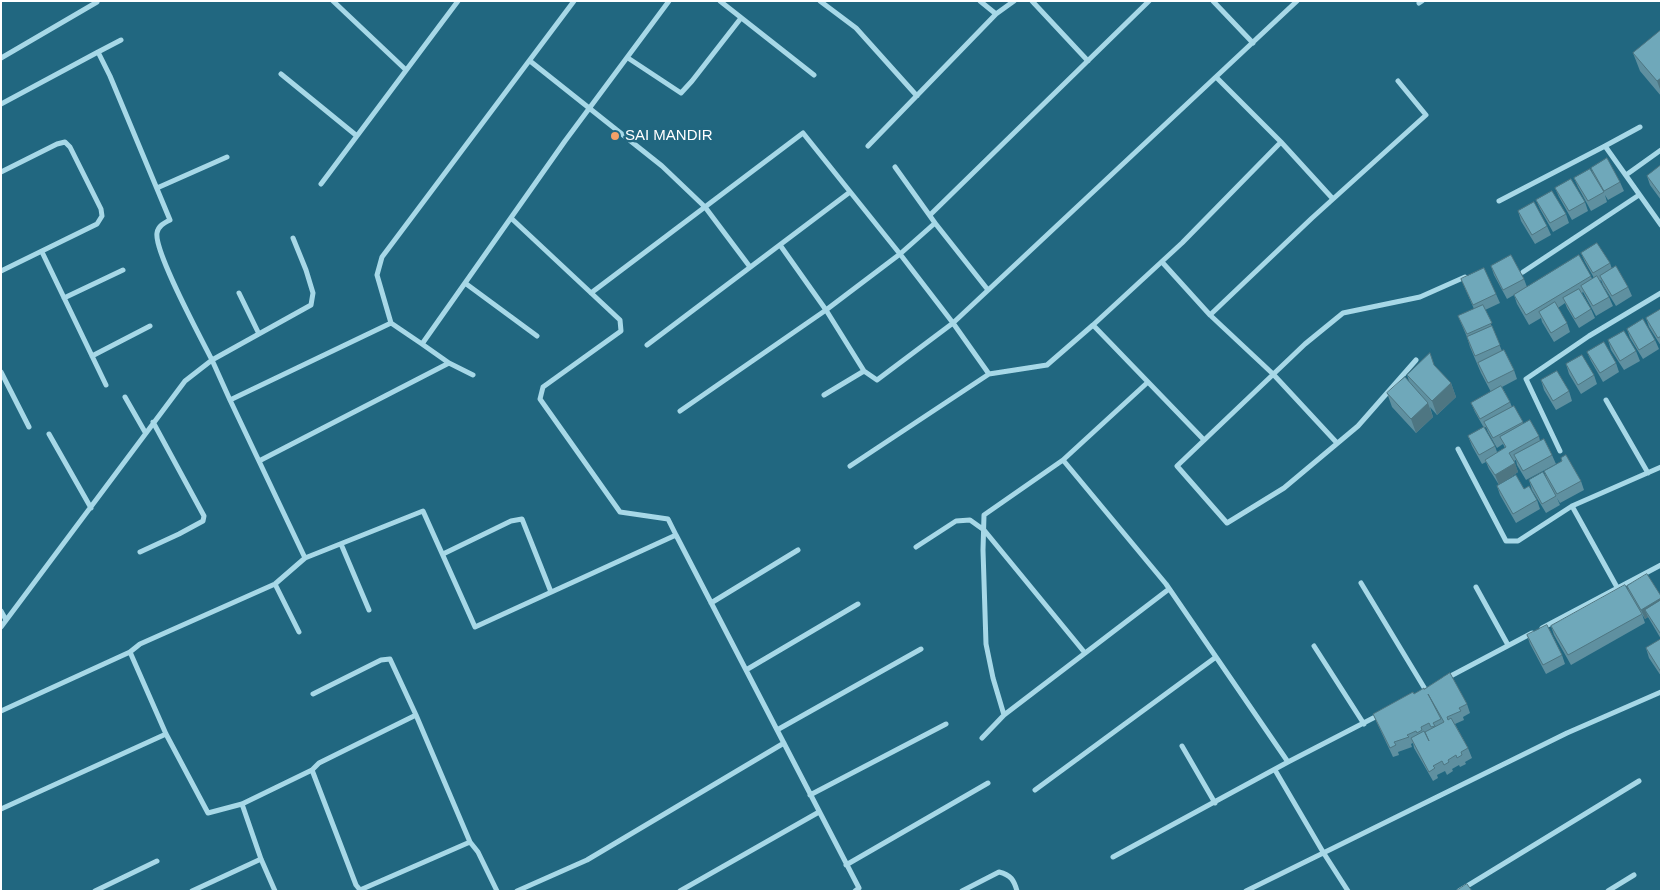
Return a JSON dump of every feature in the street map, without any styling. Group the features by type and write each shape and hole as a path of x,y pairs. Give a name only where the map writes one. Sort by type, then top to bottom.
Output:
{"street":[{"path":"333,1 406,70"},
{"path":"320,184 458,1"},
{"path":"473,375 449,363 391,323 377,275 382,257 574,1"},
{"path":"422,344 565,141 669,1"},
{"path":"720,1 814,76"},
{"path":"820,1 856,28 917,96"},
{"path":"980,1 996,14"},
{"path":"868,146 996,14 1014,1"},
{"path":"1032,1 1088,61"},
{"path":"930,215 1150,1"},
{"path":"1213,1 1253,43"},
{"path":"780,245 826,310 864,371 877,380 953,323 1297,1"},
{"path":"1,58 98,2"},
{"path":"628,58 681,93 741,18"},
{"path":"1,104 121,40"},
{"path":"98,52 110,76 170,220 159,227 157,234 158,245 164,263 212,360 304,558"},
{"path":"530,61 662,166 705,207 750,267"},
{"path":"281,74 356,136"},
{"path":"1216,77 1281,142 1333,199"},
{"path":"1210,315 1333,199 1426,115 1398,80"},
{"path":"1499,201 1640,126"},
{"path":"591,293 803,133 900,254 989,374"},
{"path":"1,172 57,144 65,142 70,147 101,209 102,216 97,224 1,271"},
{"path":"850,466 989,374 1047,364 1094,325 1182,244 1281,142"},
{"path":"1605,146 1661,226"},
{"path":"1626,176 1661,150"},
{"path":"157,188 227,157"},
{"path":"896,167 935,223 988,290"},
{"path":"647,345 850,192"},
{"path":"1523,272 1639,195"},
{"path":"511,218 620,320 621,331 543,387 540,399 620,512 668,519 859,888 854,891"},
{"path":"680,411 826,310 900,254 935,223"},
{"path":"1,627 185,381 212,360 312,305 313,293 293,238"},
{"path":"42,252 106,385"},
{"path":"1162,262 1210,315 1273,374 1337,443"},
{"path":"64,298 122,270"},
{"path":"1416,360 1358,426 1284,488 1227,523 1177,466 1305,344 1343,313 1420,297 1471,274"},
{"path":"465,283 537,336"},
{"path":"239,293 259,334"},
{"path":"1560,451 1526,378 1589,336 1661,293"},
{"path":"230,400 391,323"},
{"path":"1094,325 1204,440"},
{"path":"92,356 150,326"},
{"path":"259,461 449,363"},
{"path":"824,395 864,371"},
{"path":"1,372 29,427"},
{"path":"1004,715 993,678 986,644 984,515 1063,460 1148,382"},
{"path":"125,397 146,432"},
{"path":"1606,400 1648,473"},
{"path":"140,552 179,534 203,520 204,516 154,422"},
{"path":"49,434 91,508"},
{"path":"1458,449 1506,541 1518,541 1572,506 1661,467"},
{"path":"1063,460 1169,589 1288,762"},
{"path":"1572,506 1618,589"},
{"path":"1,711 130,652 140,644 275,584 304,558 423,511 475,627 676,534"},
{"path":"443,554 511,521 522,519 552,592"},
{"path":"916,547 956,521 970,520 984,530 1085,653"},
{"path":"341,544 369,610"},
{"path":"712,603 798,550"},
{"path":"1441,680 1661,565"},
{"path":"1361,583 1425,689"},
{"path":"275,584 299,632"},
{"path":"1476,587 1508,645"},
{"path":"982,738 1004,715 1169,589"},
{"path":"746,670 858,604"},
{"path":"1,611 6,620"},
{"path":"1314,646 1364,724"},
{"path":"777,730 921,649"},
{"path":"130,652 166,734 208,813 242,804 312,770 319,762 416,715"},
{"path":"1035,790 1216,657"},
{"path":"313,694 381,660 390,660 416,715 470,842 478,852 497,891"},
{"path":"1416,694 1433,685"},
{"path":"1246,891 1567,733 1661,692"},
{"path":"1113,857 1390,709"},
{"path":"810,795 946,724"},
{"path":"1,809 166,734"},
{"path":"517,891 588,860 784,743"},
{"path":"1182,746 1215,803"},
{"path":"312,770 356,885 360,890 470,842"},
{"path":"1275,770 1348,891"},
{"path":"1459,891 1639,781"},
{"path":"846,865 988,783"},
{"path":"242,804 261,859 275,891"},
{"path":"680,891 819,812"},
{"path":"192,891 261,859"},
{"path":"95,891 157,861"},
{"path":"962,891 999,872 1007,874 1014,880 1017,891"},
{"path":"1608,891 1634,875"}],"building":[{"path":"1661,30 1661,78 1657,81 1633,53"},
{"path":"1607,158 1620,182 1604,191 1591,168"},
{"path":"1661,165 1661,195 1647,176"},
{"path":"1590,169 1604,192 1588,201 1574,178"},
{"path":"1571,179 1585,202 1569,211 1555,188"},
{"path":"1552,191 1566,214 1550,223 1536,200"},
{"path":"1534,202 1547,226 1532,235 1518,211"},
{"path":"1597,243 1610,263 1593,273 1581,253"},
{"path":"1511,255 1524,279 1503,290 1491,266"},
{"path":"1579,255 1591,276 1526,315 1514,295"},
{"path":"1616,266 1628,287 1612,296 1600,276"},
{"path":"1484,268 1496,294 1473,305 1461,279"},
{"path":"1597,276 1609,297 1593,306 1581,286"},
{"path":"1579,289 1591,309 1575,319 1563,298"},
{"path":"1555,302 1567,323 1551,333 1539,312"},
{"path":"1483,305 1492,323 1467,334 1458,316"},
{"path":"1661,309 1661,336 1658,338 1646,318"},
{"path":"1643,319 1655,340 1639,350 1627,329"},
{"path":"1492,326 1500,345 1475,356 1467,337"},
{"path":"1624,331 1636,351 1620,361 1608,340"},
{"path":"1604,342 1616,363 1600,373 1587,352"},
{"path":"1504,350 1514,370 1488,383 1478,363"},
{"path":"1430,353 1434,365 1451,383 1432,401 1407,375"},
{"path":"1582,355 1594,375 1578,385 1566,364"},
{"path":"1557,371 1569,391 1553,401 1541,380"},
{"path":"1405,377 1428,403 1411,419 1387,393"},
{"path":"1501,386 1510,402 1480,419 1471,403"},
{"path":"1514,406 1523,422 1493,438 1484,422"},
{"path":"1530,420 1539,436 1509,453 1515,463 1495,475 1485,460 1506,447 1500,437"},
{"path":"1484,427 1495,446 1479,455 1468,436"},
{"path":"1544,439 1552,455 1523,471 1514,455"},
{"path":"1566,455 1581,481 1557,494 1544,471 1562,461 1561,458"},
{"path":"1543,472 1556,496 1542,504 1529,480"},
{"path":"1516,475 1524,489 1529,486 1537,500 1513,514 1497,486"},
{"path":"1647,574 1661,598 1641,610 1627,586"},
{"path":"1625,585 1642,614 1568,655 1551,626"},
{"path":"1661,600 1661,633 1660,633 1645,610"},
{"path":"1547,625 1562,655 1543,665 1527,635"},
{"path":"1661,639 1661,672 1646,648"},
{"path":"1450,673 1467,704 1459,708 1461,711 1447,717 1448,720 1451,718 1468,748 1461,752 1462,755 1457,758 1456,755 1444,765 1442,761 1433,766 1435,768 1429,772 1411,738 1424,731 1429,741 1425,732 1444,722 1428,694 1441,719 1433,723 1435,726 1431,727 1429,723 1421,727 1422,730 1417,733 1416,731 1407,735 1409,737 1394,742 1396,745 1390,748 1373,714 1413,692 1414,694 1424,689"},
{"path":"1467,884 1472,891 1456,891"}],"place":[{"name":"SAI MANDIR","path":"615,136"}]}
